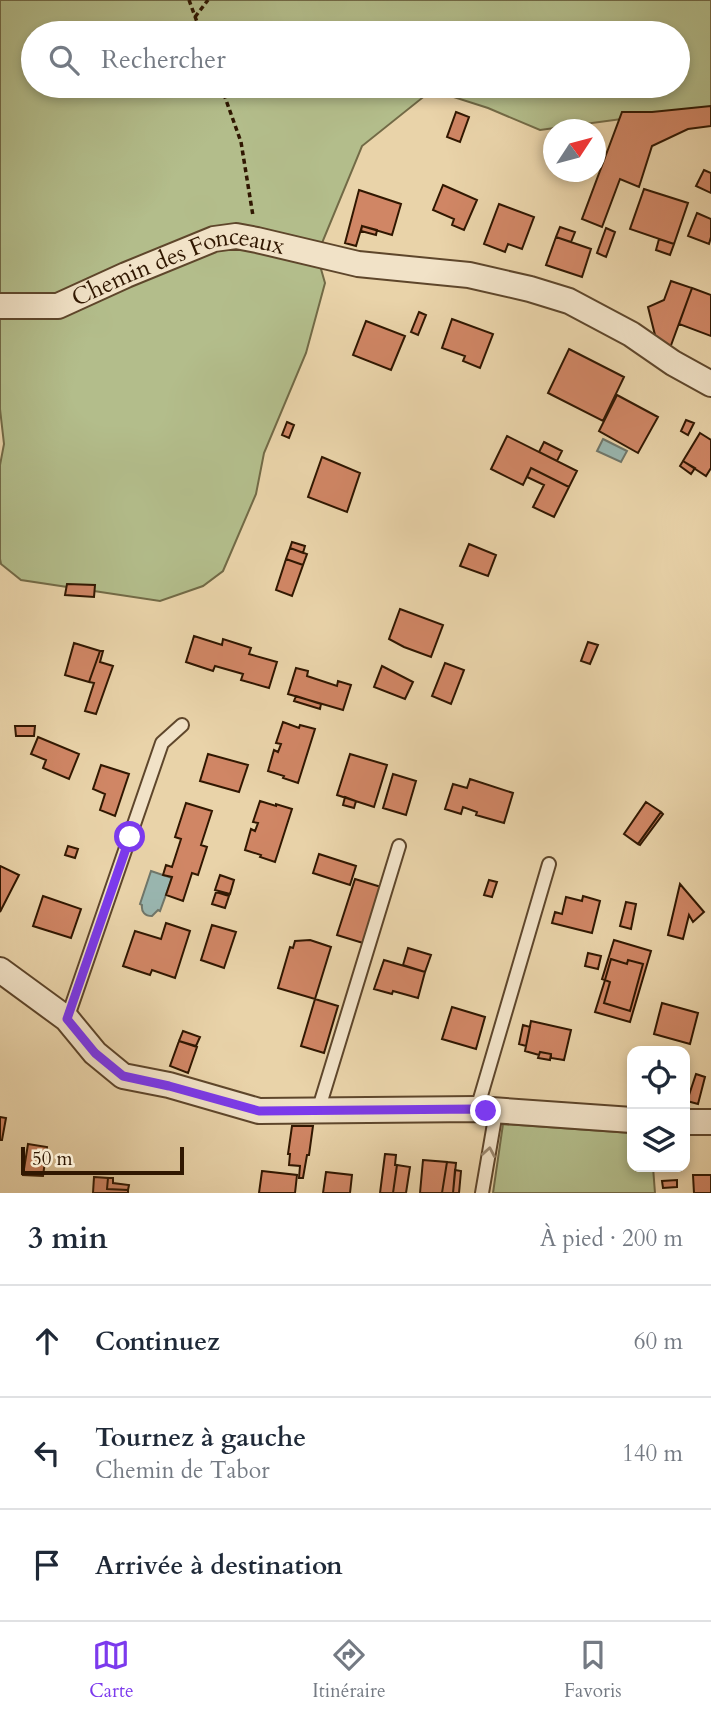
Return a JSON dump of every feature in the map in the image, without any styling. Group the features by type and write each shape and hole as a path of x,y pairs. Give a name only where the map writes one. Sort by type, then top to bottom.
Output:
{"street":[{"name":"Chemin des Fonceaux","path":"0,306 58,306 214,239 236,236 358,264 469,275 569,301 631,334 673,363 711,384"},
{"path":"0,970 67,1019 95,1053 123,1076 259,1111 486,1110 627,1119"},
{"path":"690,1122 711,1122"}],"lane":[{"path":"67,1019 162,743 182,725"},
{"path":"318,1111 399,846"},
{"path":"482,1193 486,1110 548,864"}],"path":[{"path":"189,0 196,21"},
{"path":"195,17 208,0"},
{"path":"226,98 242,142 257,240"}],"green space":[{"path":"0,0 711,0 711,107 606,121 606,119 543,119 543,130 540,130 457,98 690,98 690,21 21,21 21,98 422,98 362,146 317,255 325,283 306,353 264,453 256,494 223,571 203,586 160,601 21,580 1,564 0,559 0,465 4,444 0,409"},
{"path":"503,1124 627,1133 627,1172 653,1172 655,1193 493,1193"}],"water":[{"path":"603,439 627,451 621,462 597,451"},
{"path":"151,871 172,878 160,911 152,916 144,913 140,904"}],"building":[{"path":"711,106 711,126 688,129 652,146 639,187 620,179 602,227 582,219 596,182 606,182 606,155 622,112"},
{"path":"456,112 469,117 460,142 447,137"},
{"path":"704,170 711,173 711,193 696,186"},
{"path":"443,185 477,200 464,230 452,225 454,219 433,210"},
{"path":"644,189 688,203 674,244 630,229"},
{"path":"359,190 401,204 392,235 362,226 356,246 345,243"},
{"path":"499,204 534,217 522,249 508,244 505,252 484,244"},
{"path":"697,213 711,219 709,244 688,236"},
{"path":"362,226 377,230 376,235 361,231"},
{"path":"560,227 575,232 571,242 556,237"},
{"path":"606,228 615,232 606,257 597,253"},
{"path":"556,237 591,249 582,277 546,265"},
{"path":"659,239 674,244 670,255 656,250"},
{"path":"671,281 692,288 670,348 656,339 648,307 664,300"},
{"path":"692,288 711,295 711,336 679,324"},
{"path":"419,312 426,315 418,335 411,332"},
{"path":"452,319 493,334 480,368 463,361 465,356 442,348"},
{"path":"366,321 405,336 391,370 353,355"},
{"path":"569,349 624,377 603,421 548,393"},
{"path":"617,395 658,417 638,453 599,431"},
{"path":"686,420 694,423 688,435 681,431"},
{"path":"287,422 294,425 289,438 282,435"},
{"path":"700,433 711,440 711,468 706,476 683,461"},
{"path":"507,436 577,471 569,487 531,468 523,485 491,469"},
{"path":"544,442 562,451 557,461 539,452"},
{"path":"322,457 360,473 347,512 308,497"},
{"path":"683,461 695,468 691,474 680,466"},
{"path":"531,468 569,487 554,517 533,507 544,485 527,477"},
{"path":"292,542 305,546 303,553 290,548"},
{"path":"469,544 496,555 488,576 460,566"},
{"path":"290,548 307,554 303,565 286,559"},
{"path":"286,559 303,565 292,596 276,590"},
{"path":"67,584 95,585 94,597 65,595"},
{"path":"400,609 443,625 431,657 389,639"},
{"path":"194,636 222,645 223,639 251,648 249,654 277,662 269,688 241,680 243,674 215,666 213,671 186,662"},
{"path":"588,642 598,645 590,664 581,661"},
{"path":"74,643 100,651 89,682 65,675"},
{"path":"100,651 103,651 100,662 113,666 96,714 85,711 94,683 89,682"},
{"path":"445,663 464,670 451,704 432,696"},
{"path":"382,666 413,682 405,699 374,687"},
{"path":"296,668 308,671 307,676 337,686 338,681 351,685 343,710 288,694"},
{"path":"296,696 321,704 320,709 294,701"},
{"path":"283,722 299,728 300,725 315,729 298,783 268,771 274,750 278,752 281,744 276,743"},
{"path":"15,726 35,726 34,736 16,736"},
{"path":"38,737 79,754 69,779 43,768 46,760 31,754"},
{"path":"208,754 248,765 239,792 200,781"},
{"path":"350,754 387,765 374,807 337,795"},
{"path":"101,765 129,774 115,816 100,810 105,794 93,789"},
{"path":"393,774 416,781 406,815 383,808"},
{"path":"470,779 513,793 504,823 476,815 477,812 463,807 461,814 445,809 453,784 467,788"},
{"path":"345,797 356,801 354,808 343,805"},
{"path":"260,801 292,809 275,862 245,850 251,829 255,831 258,823 253,822"},
{"path":"646,802 661,812 638,844 624,834"},
{"path":"186,803 212,811 201,845 207,847 198,875 192,873 183,901 166,895 172,877 163,875 166,865 172,867 181,839 175,837"},
{"path":"661,812 663,814 640,845 638,844"},
{"path":"68,846 78,849 75,858 65,855"},
{"path":"319,854 356,866 350,885 313,873"},
{"path":"0,866 19,875 0,912"},
{"path":"220,875 234,880 230,894 215,890"},
{"path":"355,879 381,887 363,943 337,935"},
{"path":"489,880 497,882 492,897 484,895"},
{"path":"680,884 704,912 693,922 689,915 683,939 668,935"},
{"path":"216,892 229,896 225,908 212,904"},
{"path":"43,896 81,909 71,938 33,926"},
{"path":"583,896 600,901 592,933 552,923 555,912 562,914 566,897 582,901"},
{"path":"626,902 636,904 631,929 620,926"},
{"path":"166,923 190,931 175,978 152,970 150,975 123,966 135,931 161,939"},
{"path":"212,925 236,932 224,968 201,960"},
{"path":"310,940 331,947 315,999 278,988 290,947 293,948 295,941"},
{"path":"614,940 651,951 630,1022 595,1012 605,980 602,979","holes":["611,959 627,964 628,960 643,964 630,1011 604,1003 610,982 605,980"]},
{"path":"408,948 431,955 425,972 403,965"},
{"path":"588,953 601,956 598,969 585,966"},
{"path":"611,959 627,964 628,960 643,964 630,1011 604,1003 610,982 605,980"},
{"path":"384,960 425,972 418,998 374,989"},
{"path":"315,999 338,1006 324,1053 301,1046"},
{"path":"662,1003 698,1013 690,1044 654,1034"},
{"path":"452,1007 485,1017 476,1049 442,1039"},
{"path":"531,1021 571,1030 564,1060 551,1058 551,1054 540,1052 539,1055 525,1051"},
{"path":"523,1025 530,1027 526,1046 519,1044"},
{"path":"183,1031 200,1037 196,1046 179,1041"},
{"path":"179,1041 197,1047 188,1073 170,1066"},
{"path":"540,1052 551,1054 550,1060 538,1058"},
{"path":"696,1074 705,1077 698,1104 690,1102"},
{"path":"0,1117 6,1118 2,1140 0,1140"},
{"path":"292,1126 313,1126 303,1178 299,1178 300,1166 289,1165"},
{"path":"28,1144 47,1147 43,1176 23,1175"},
{"path":"385,1154 396,1155 393,1193 380,1193"},
{"path":"423,1160 447,1162 442,1193 420,1193"},
{"path":"447,1162 456,1163 453,1193 442,1193"},
{"path":"397,1165 410,1167 406,1193 393,1193"},
{"path":"455,1170 461,1171 459,1193 453,1193"},
{"path":"262,1171 297,1175 295,1193 259,1193"},
{"path":"326,1172 352,1175 350,1193 323,1193"},
{"path":"693,1175 711,1175 711,1193 694,1193"},
{"path":"94,1177 108,1178 107,1189 128,1190 128,1193 93,1193"},
{"path":"108,1178 113,1178 113,1183 129,1185 128,1190 107,1189"},
{"path":"677,1180 677,1187 663,1188 662,1181"}],"route":[{"path":"130,837 67,1019 95,1053 123,1076 259,1111 486,1111"}]}
